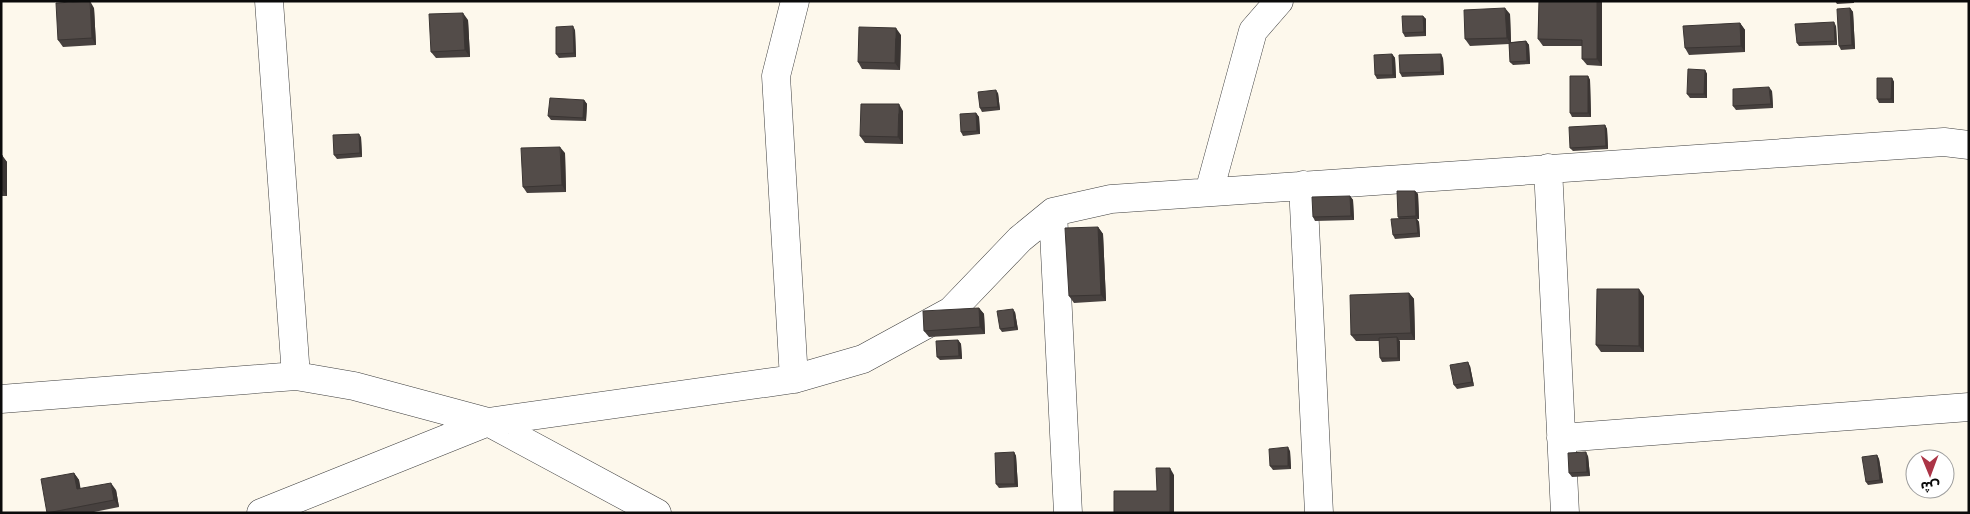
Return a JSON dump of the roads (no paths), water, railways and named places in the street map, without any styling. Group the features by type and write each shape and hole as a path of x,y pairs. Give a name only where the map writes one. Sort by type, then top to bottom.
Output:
{"street":[{"path":"269,1 296,376"},
{"path":"794,379 776,76 795,1"},
{"path":"1209,192 1253,31 1280,1"},
{"path":"261,513 488,422 794,379 863,359 951,311 1020,239 1053,212 1111,198 1944,142 1969,145"},
{"path":"1548,168 1565,513"},
{"path":"1303,185 1319,513"},
{"path":"1053,212 1068,513"},
{"path":"1,399 296,376 354,386 488,422 657,513"},
{"path":"1561,438 1969,407"}]}
